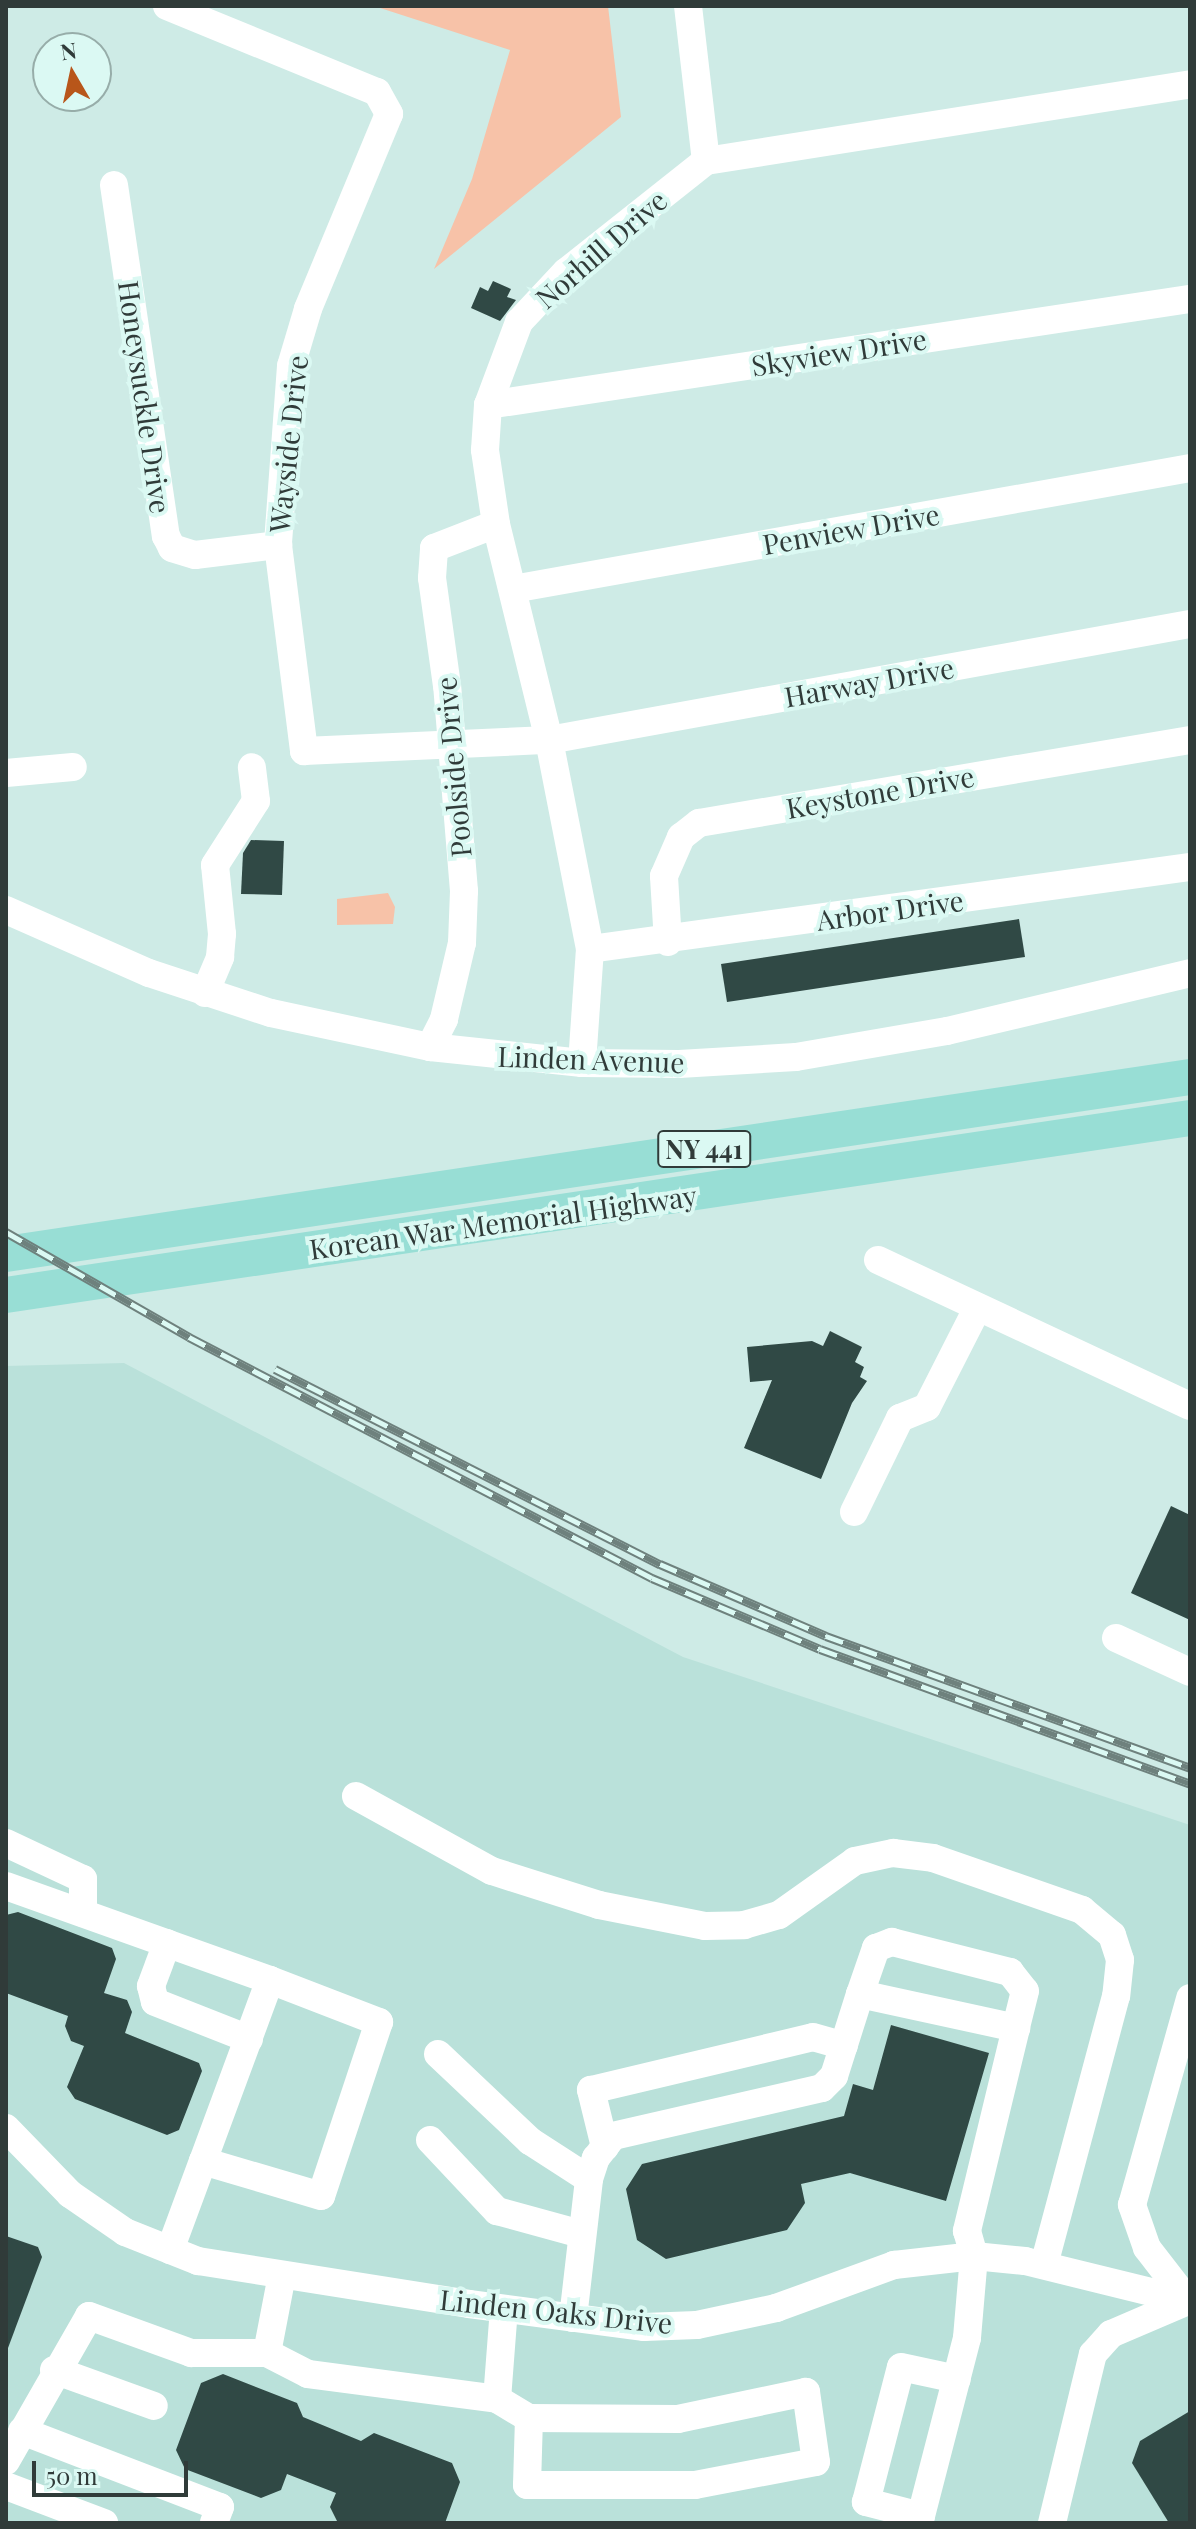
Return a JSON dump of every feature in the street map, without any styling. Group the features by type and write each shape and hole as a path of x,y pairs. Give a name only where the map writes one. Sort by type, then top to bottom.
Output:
{"main road":[{"name":"Korean War Memorial Highway","path":"6,1254 1190,1077"},
{"name":"Korean War Memorial Highway","path":"6,1295 1190,1118"}],"street":[{"name":"Wayside Drive","path":"167,6 377,92 389,114 308,309 291,366 278,545 304,751 450,747"},
{"path":"688,6 706,161"},
{"name":"Norhill Drive","path":"582,1063 590,949 549,740 496,524 485,450 488,405 519,322 566,272 706,161 1190,84"},
{"name":"Honeysuckle Drive","path":"114,185 166,536 172,548 195,555 278,545"},
{"name":"Skyview Drive","path":"488,405 1190,299"},
{"name":"Penview Drive","path":"513,589 1190,468"},
{"name":"Poolside Drive","path":"430,1047 444,1019 462,943 464,891 432,578 434,548 496,524"},
{"name":"Harway Drive","path":"450,747 549,740 1190,624"},
{"name":"Keystone Drive","path":"668,942 664,876 681,837 699,823 1190,740"},
{"path":"6,773 73,767"},
{"path":"205,993 220,957 222,934 215,865 256,801 252,767"},
{"name":"Arbor Drive","path":"590,949 668,942 1190,867"},
{"name":"Linden Avenue","path":"6,910 92,951 205,993 320,1025 430,1047 582,1063 679,1064 796,1057 947,1031 1190,973"},
{"path":"878,1260 1190,1406"},
{"path":"854,1512 900,1418 927,1407 978,1307"},
{"path":"1116,1638 1190,1672"},
{"path":"356,1796 492,1871 599,1905 705,1926 744,1925 779,1915 855,1861 893,1853 947,1862 1082,1910 1112,1935 1120,1960 1116,1996 1044,2265"},
{"path":"6,1843 83,1879 83,1913"},
{"path":"6,1886 379,2022 321,2196 203,2161"},
{"path":"573,2318 589,2179 613,2136 822,2088 834,2076 876,1948 892,1942 1010,1972 1025,1991 967,2231 974,2256 967,2338 957,2379 920,2520 866,2502 901,2367 957,2379"},
{"path":"167,1943 151,1986 155,2002 249,2039"},
{"path":"170,2250 270,1980"},
{"path":"860,1994 1016,2028"},
{"path":"1052,2523 1093,2354 1111,2334 1188,2301 1147,2248 1132,2205 1190,1998"},
{"path":"605,2147 591,2090 813,2037 844,2046"},
{"path":"438,2054 530,2141 589,2179"},
{"name":"Linden Oaks Drive","path":"6,2128 70,2194 125,2232 198,2261 504,2309 644,2327 697,2325 776,2308 894,2265 974,2256 1044,2265 1188,2301"},
{"path":"430,2140 497,2211 581,2234"},
{"path":"267,2353 282,2275"},
{"path":"497,2399 504,2309"},
{"path":"6,2461 54,2370 89,2316 191,2353 267,2353 308,2374 497,2399 529,2418 678,2419 806,2392 816,2462 695,2485 527,2485 529,2418"},
{"path":"54,2370 154,2406"},
{"path":"22,2431 220,2507 214,2523"},
{"path":"6,2486 104,2523"}],"shaded area":[{"path":"374,6 608,6 621,117 434,269 472,179 510,50"},
{"path":"388,893 395,907 393,924 337,925 337,899"},
{"path":"124,1363 683,1657 1190,1825 1190,2523 6,2523 6,1366"}],"building":[{"path":"493,281 511,289 507,297 516,300 500,321 471,308 480,287 488,291"},
{"path":"251,840 284,841 282,895 241,894 243,853"},
{"path":"1019,919 1025,957 727,1002 721,964"},
{"path":"830,1331 862,1347 855,1362 864,1367 860,1377 867,1381 852,1403 821,1479 744,1448 772,1380 750,1382 747,1347 812,1341 823,1346"},
{"path":"1171,1506 1190,1515 1190,1620 1131,1593"},
{"path":"18,1912 112,1948 116,1959 104,1993 127,2000 132,2012 125,2033 199,2063 202,2071 179,2130 167,2135 75,2099 67,2087 84,2046 71,2041 65,2026 68,2016 6,1993 6,1915"},
{"path":"891,2025 989,2053 946,2201 850,2173 801,2184 805,2203 787,2230 666,2259 637,2240 626,2189 642,2164 844,2116 853,2084 873,2090"},
{"path":"6,2236 38,2247 42,2257 8,2348"},
{"path":"223,2374 297,2403 303,2417 361,2441 374,2433 452,2463 460,2482 445,2523 338,2523 330,2507 336,2493 287,2474 281,2490 261,2498 185,2469 176,2450 201,2383"},
{"path":"1190,2411 1190,2523 1169,2523 1132,2463 1140,2441"}],"railway":[{"path":"6,1232 189,1337 652,1578 820,1649 1190,1784"},
{"path":"275,1369 660,1564 826,1636 1190,1768"}]}
